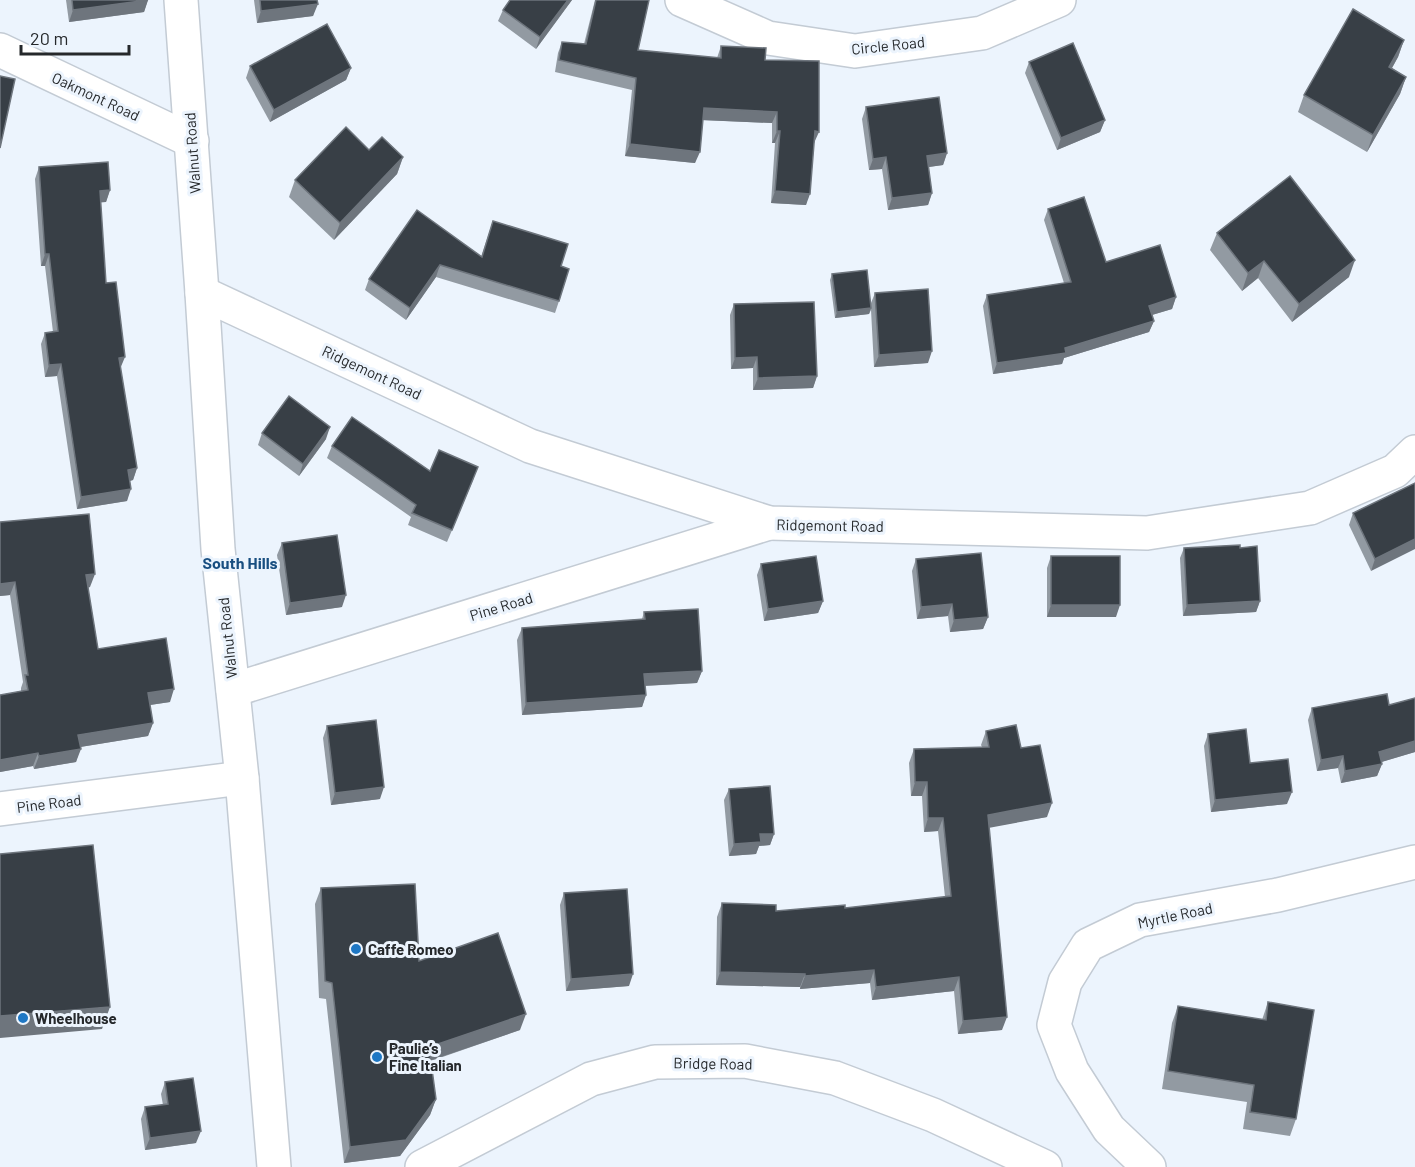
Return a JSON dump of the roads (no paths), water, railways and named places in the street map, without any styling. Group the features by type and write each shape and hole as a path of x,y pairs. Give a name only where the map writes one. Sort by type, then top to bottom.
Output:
{"street":[{"name":"Walnut Road","path":"181,0 218,549 242,778 274,1167"},
{"name":"Circle Road","path":"682,0 768,38 855,51 982,33 1059,0"},
{"name":"Oakmont Road","path":"0,50 192,141"},
{"name":"Ridgemont Road","path":"202,292 530,446 769,524 1147,532 1310,507 1395,471 1415,452"},
{"name":"Pine Road","path":"232,690 769,524"},
{"name":"Pine Road","path":"0,809 242,778"},
{"path":"1324,884 1415,843"},
{"name":"Myrtle Road","path":"1149,1167 1109,1129 1072,1071 1054,1025 1065,982 1088,945 1140,920 1278,895 1415,862"},
{"name":"Bridge Road","path":"422,1167 591,1079 655,1062 745,1061 835,1078 933,1115 1045,1167"}],"place":[{"name":"Caffe Romeo","path":"356,949"},
{"name":"Wheelhouse","path":"23,1018"},
{"name":"Paulie’s Fine Italian","path":"377,1057"}],"district":[{"name":"South Hills","path":"240,562"}]}
